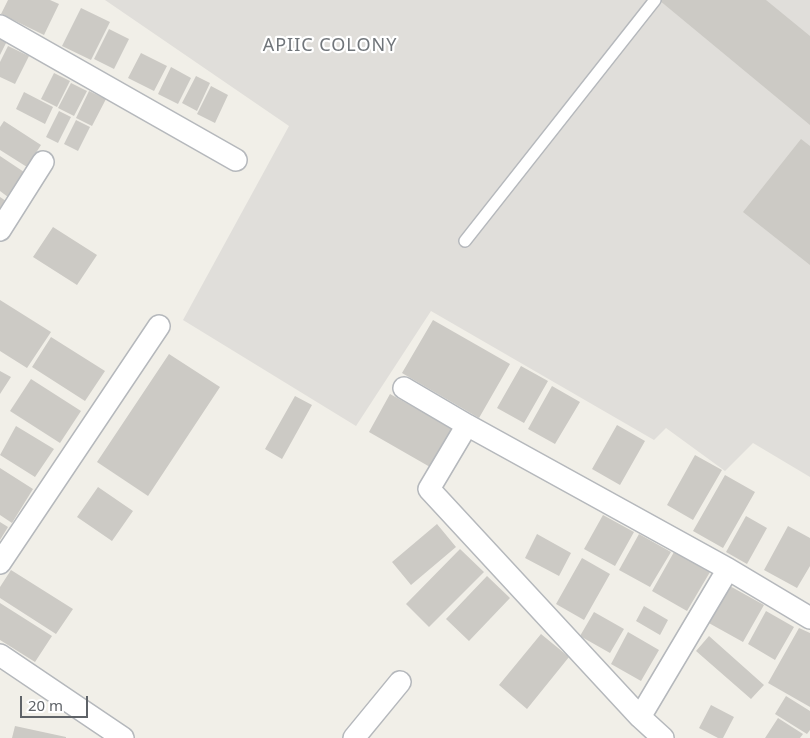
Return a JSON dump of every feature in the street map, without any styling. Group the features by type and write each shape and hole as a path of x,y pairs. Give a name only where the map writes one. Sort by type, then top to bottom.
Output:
{"street":[{"path":"0,26 236,160"},
{"path":"0,230 44,162"},
{"path":"0,563 159,326"},
{"path":"404,388 467,425 728,569 810,618"},
{"path":"467,425 429,489 640,717 663,738"},
{"path":"640,717 728,569"},
{"path":"0,655 123,738"},
{"path":"354,738 400,682"}],"lane":[{"path":"465,241 655,0"}],"shaded area":[{"path":"105,0 810,0 810,477 753,443 725,471 666,428 654,440 431,311 356,426 183,320 289,126"}],"building":[{"path":"8,0 50,0 59,4 44,35 1,14"},
{"path":"659,0 766,0 810,36 810,125"},
{"path":"81,8 110,22 91,60 62,46"},
{"path":"109,29 129,39 114,69 94,59"},
{"path":"0,38 7,41 0,55"},
{"path":"8,46 29,56 15,84 0,77 0,62"},
{"path":"141,53 167,66 154,91 128,78"},
{"path":"171,67 191,78 178,104 158,94"},
{"path":"54,73 70,81 57,107 41,99"},
{"path":"196,76 210,83 197,111 182,103"},
{"path":"71,83 87,91 74,116 58,108"},
{"path":"211,86 228,95 215,123 197,114"},
{"path":"89,91 106,99 92,126 76,118"},
{"path":"24,92 53,107 45,124 16,109"},
{"path":"59,111 71,117 58,143 46,137"},
{"path":"76,120 90,127 78,151 64,144"},
{"path":"4,121 41,145 27,167 0,150 0,127"},
{"path":"801,139 810,146 810,265 743,212"},
{"path":"0,156 24,172 8,197 0,191"},
{"path":"0,197 6,201 0,210"},
{"path":"53,227 97,255 77,285 33,257"},
{"path":"0,300 51,332 27,368 0,351"},
{"path":"433,320 510,364 479,418 402,373"},
{"path":"51,337 105,371 85,401 32,367"},
{"path":"169,354 220,387 148,496 97,462"},
{"path":"521,366 548,381 524,423 497,408"},
{"path":"0,371 11,377 0,394"},
{"path":"31,379 81,411 60,443 10,411"},
{"path":"552,386 580,402 555,444 528,429"},
{"path":"390,394 452,428 430,467 369,432"},
{"path":"295,396 312,405 282,459 265,449"},
{"path":"617,425 645,441 620,485 592,469"},
{"path":"16,426 54,449 35,477 0,455"},
{"path":"695,455 722,470 693,520 667,505"},
{"path":"0,468 33,489 12,523 0,515"},
{"path":"725,475 755,492 723,548 693,531"},
{"path":"98,487 133,511 112,541 77,517"},
{"path":"603,515 634,532 615,566 584,549"},
{"path":"746,516 767,528 747,564 726,552"},
{"path":"0,522 8,527 0,540"},
{"path":"437,524 456,547 411,585 392,562"},
{"path":"788,526 810,538 810,566 797,588 764,570"},
{"path":"537,534 571,553 559,576 525,558"},
{"path":"639,534 671,552 650,587 619,570"},
{"path":"460,549 484,572 429,627 406,604"},
{"path":"674,552 710,572 687,611 652,591"},
{"path":"582,558 610,574 584,620 556,604"},
{"path":"11,570 73,609 56,634 0,598 0,587"},
{"path":"487,576 510,598 469,641 446,619"},
{"path":"728,585 764,605 743,642 707,622"},
{"path":"0,603 52,636 35,662 0,640"},
{"path":"644,606 668,620 660,635 636,621"},
{"path":"766,611 794,627 775,660 748,644"},
{"path":"594,612 624,629 610,653 580,636"},
{"path":"799,628 810,633 810,707 768,683"},
{"path":"628,632 659,650 641,681 611,664"},
{"path":"541,634 569,657 527,709 499,685"},
{"path":"709,636 764,685 751,699 696,651"},
{"path":"786,696 810,711 810,730 807,734 775,714"},
{"path":"711,705 734,717 723,738 718,738 699,728"},
{"path":"778,718 803,734 800,738 765,738"},
{"path":"15,726 66,737 66,738 12,738"}],"district":[{"name":"APIIC COLONY","path":"330,46"}]}
